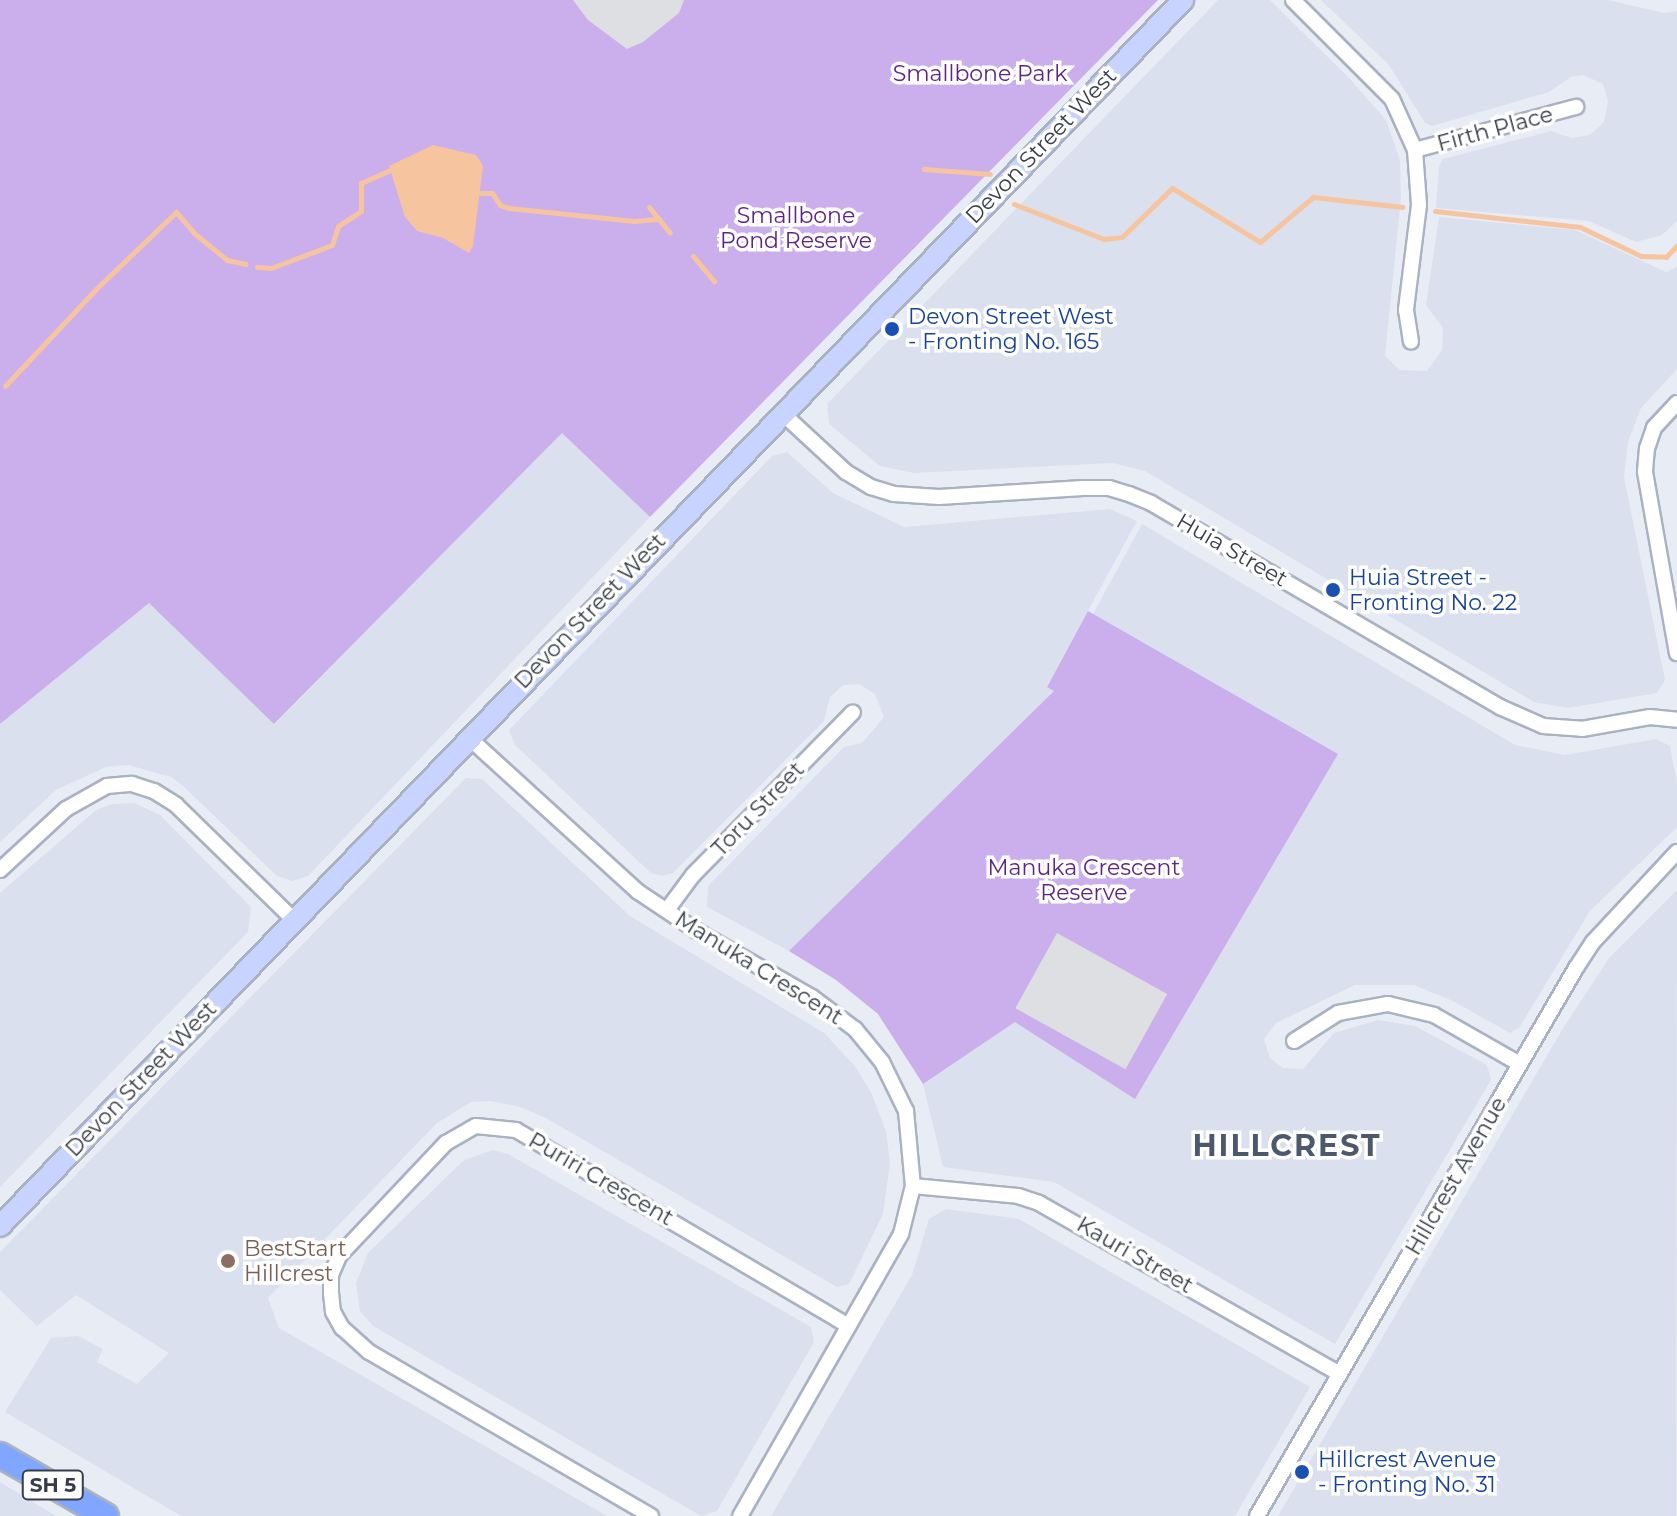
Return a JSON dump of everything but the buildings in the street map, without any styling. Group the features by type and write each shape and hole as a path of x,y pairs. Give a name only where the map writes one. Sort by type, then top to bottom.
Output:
{"highway":[{"name":"SH 5","path":"0,1455 106,1516"}],"main road":[{"name":"Devon Street West","path":"0,1226 468,737 1183,0"}],"street":[{"path":"1293,0 1392,99 1415,150 1419,205 1406,310 1411,342"},
{"name":"Firth Place","path":"1415,150 1576,107"},
{"path":"1677,403 1654,428 1647,448 1645,472 1675,627 1677,653"},
{"name":"Huia Street","path":"782,413 846,472 871,487 894,494 928,497 1109,488 1140,498 1500,707 1543,726 1582,729 1650,717 1677,720"},
{"name":"Toru Street","path":"667,910 693,875 853,712"},
{"name":"Manuka Crescent","path":"468,737 613,871 667,910 812,997 855,1029 882,1062 906,1111 913,1186 901,1234 890,1259 740,1516"},
{"path":"0,870 66,809 107,786 132,784 154,791 176,805 293,919"},
{"name":"Hillcrest Avenue","path":"1257,1516 1593,942 1677,852"},
{"path":"1294,1041 1338,1013 1388,1004 1434,1015 1520,1064"},
{"name":"Puriri Crescent","path":"651,1516 369,1352 342,1328 333,1312 331,1275 339,1256 446,1143 476,1126 516,1130 849,1326"},
{"name":"Kauri Street","path":"913,1186 1018,1196 1039,1203 1340,1374"}],"shaded area":[{"path":"573,0 684,0 679,13 643,42 627,49 588,20"},
{"path":"1218,0 1270,0 1351,80 1386,120 1400,160 1401,198 1385,356 1400,370 1427,371 1442,350 1443,328 1426,305 1439,217 1575,230 1666,272 1677,267 1677,369 1641,408 1628,442 1624,477 1665,680 1657,693 1568,708 1534,702 1145,471 1113,463 914,473 880,466 829,424 827,404"},
{"path":"1321,0 1608,0 1664,13 1677,11 1677,221 1662,235 1636,242 1589,221 1436,208 1439,166 1443,159 1551,131 1572,138 1590,135 1604,122 1608,101 1603,84 1583,75 1571,77 1549,92 1432,126 1425,123 1389,65"},
{"path":"433,145 476,155 483,166 473,246 469,253 443,238 417,231 405,217 389,166"},
{"path":"562,432 650,517 308,876 292,881 277,876 182,785 171,777 128,765 106,767 56,790 0,842 0,724 149,602 275,724"},
{"path":"787,452 833,493 904,527 1110,509 1137,521 1047,686 1055,690 789,951 707,907 708,886 844,747 862,743 884,717 875,694 859,684 843,685 830,697 824,721 673,873 662,876 651,873 515,745 509,730 772,456"},
{"path":"1142,524 1515,745 1565,755 1656,739 1670,746 1677,784 1677,827 1590,911 1519,1028 1510,1033 1453,1001 1414,985 1355,985 1276,1023 1264,1039 1270,1058 1283,1068 1303,1069 1334,1033 1378,1020 1415,1026 1487,1065 1491,1080 1335,1344 1054,1182 943,1167 923,1084 1015,1022 1337,754 1093,614"},
{"path":"466,778 482,779 630,916 824,1033 854,1065 871,1092 886,1131 890,1163 883,1214 849,1284 837,1287 546,1118 520,1107 491,1101 471,1102 437,1123 268,1298 279,1328 607,1516 181,1516 5,1412 51,1338 78,1336 103,1349 97,1362 137,1384 169,1353 76,1295 37,1326 0,1290 0,1252"},
{"path":"134,803 160,815 251,907 248,932 0,1187 0,893 96,810 112,804"},
{"path":"1677,890 1676,1516 1278,1516 1562,1030 1609,958"},
{"path":"1057,933 1167,994 1126,1069 1015,1008"},
{"path":"493,1150 508,1154 811,1327 814,1342 717,1511 701,1516 373,1326 360,1311 356,1283 368,1253 464,1160"},
{"path":"946,1209 1019,1219 1310,1387 1235,1516 771,1516 912,1275 929,1219"},
{"path":"0,1482 56,1516 0,1516"}],"green space":[{"path":"0,0 1158,0 650,517 562,433 274,724 149,603 0,724"},
{"name":"Manuka Crescent Reserve","path":"1088,611 1338,754 1135,1099 1015,1022 923,1084 878,1014 836,980 789,951 1054,691 1047,687"}],"waterway":[{"path":"924,169 990,174"},
{"path":"257,267 271,268 332,245 338,226 361,211 361,183 390,170"},
{"path":"1014,204 1104,239 1122,237 1172,188 1260,242 1313,197 1402,207"},
{"path":"481,193 492,193 500,205 509,208 634,221 659,219"},
{"path":"649,207 670,233"},
{"path":"1435,211 1580,227 1641,256 1666,257 1677,245"},
{"path":"5,386 97,288 176,212 194,233 227,260 246,264"},
{"path":"693,256 714,281"}],"place":[{"name":"Devon Street West - Fronting No. 165","path":"892,329"},
{"name":"Huia Street - Fronting No. 22","path":"1333,590"},
{"name":"BestStart Hillcrest","path":"228,1261"},
{"name":"Hillcrest Avenue - Fronting No. 31","path":"1302,1472"}],"district":[{"name":"HILLCREST","path":"1287,1146"}],"park label":[{"name":"Smallbone Park","path":"980,74"},
{"name":"Smallbone Pond Reserve","path":"796,228"}]}
